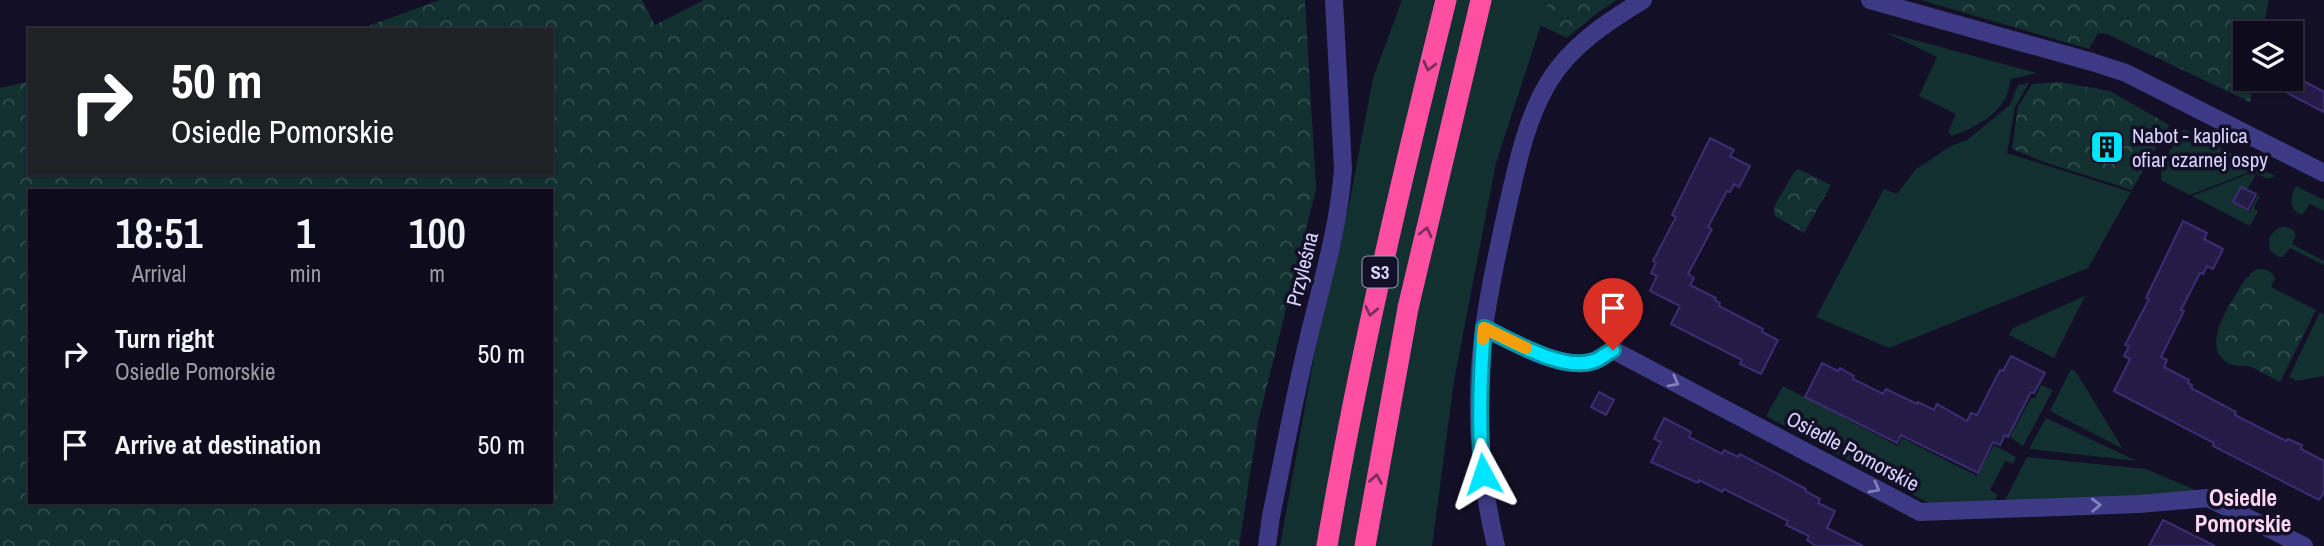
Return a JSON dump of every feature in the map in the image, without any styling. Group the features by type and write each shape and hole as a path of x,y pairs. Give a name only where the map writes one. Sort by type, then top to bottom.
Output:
{"highway":[{"name":"S3","path":"1327,546 1372,304 1446,0"},
{"name":"S3","path":"1365,546 1408,309 1481,0"}],"street":[{"name":"Przyleśna","path":"1267,546 1271,516 1341,195 1343,169 1334,0"},
{"path":"1496,546 1484,493 1479,435 1479,382 1484,328 1525,135 1535,108 1565,60 1587,38 1643,0"},
{"path":"1870,0 2126,73 2324,173"},
{"name":"Osiedle Pomorskie","path":"1484,328 1539,354 1568,363 1593,362 1613,350 1920,512 2139,504 2208,498 2304,546"}],"green space":[{"path":"440,0 642,0 655,25 704,0 1305,0 1316,189 1258,422 1239,546 0,546 0,88 28,81 28,175 553,175 553,28 363,28"},
{"path":"1402,0 1549,0 1496,163 1454,381 1432,546 1280,546 1318,334 1350,200 1373,78"},
{"path":"1549,0 1617,0 1567,38 1540,25"},
{"path":"1921,0 2269,0 2265,21 2233,21 2233,91 2252,91 2250,102 2107,34 2098,33 2089,49"},
{"path":"1885,32 2037,73 2011,79 2003,103 1991,115 1952,136 1948,132 1956,114 1919,96 1937,57"},
{"path":"2059,82 2110,91 2169,125 2132,190 2012,149 2018,107 2032,84"},
{"path":"2029,83 2015,107 2007,153 2131,192 2088,268 1889,348 1816,317 1884,189 1897,194 1916,169 1951,146 1967,140 2010,105 2018,85"},
{"path":"2184,129 2260,168 2190,195 2162,181 2162,168"},
{"path":"1799,169 1831,185 1804,233 1775,216 1774,207 1794,172"},
{"path":"2261,169 2276,176 2268,179 2256,174 2247,190 2241,187 2233,203 2249,212 2258,195 2260,196 2254,208 2258,211 2250,226 2192,196"},
{"path":"2296,186 2324,200 2324,211 2310,204 2302,215 2297,213 2292,207 2292,194"},
{"path":"2282,227 2291,228 2295,233 2292,244 2324,261 2324,265 2290,248 2283,257 2270,251 2269,238 2275,230"},
{"path":"2257,269 2268,270 2274,275 2271,287 2316,310 2304,333 2256,296 2254,280 2249,274"},
{"path":"2251,275 2257,282 2259,292 2311,320 2280,382 2251,367 2230,364 2220,356 2216,346 2217,335 2227,310 2246,278"},
{"path":"2085,296 2054,358 2009,335 2013,328"},
{"path":"2320,312 2324,315 2324,376 2297,381 2289,377"},
{"path":"2071,369 2076,372 2123,449 2050,411"},
{"path":"2041,385 2053,390 2023,446 2010,437"},
{"path":"1783,386 1898,446 1902,438 1977,476 1994,445 2016,457 2013,464 2005,461 1990,490 1998,495 1994,501 1932,505 1766,416"},
{"path":"2046,418 2137,461 2029,449"},
{"path":"2027,457 2146,469 2193,489 2195,496 2004,502"}],"building":[{"path":"2303,81 2324,92 2324,112 2283,91 2303,91"},
{"path":"1710,138 1734,150 1730,156 1750,166 1739,187 1734,184 1730,192 1727,191 1708,227 1712,229 1688,274 1694,278 1690,285 1716,298 1719,306 1778,340 1761,374 1740,364 1742,360 1671,324 1680,306 1650,291 1657,276 1651,273 1656,263 1653,261 1676,217 1672,215"},
{"path":"2241,187 2256,194 2248,210 2233,202"},
{"path":"2183,221 2207,233 2204,239 2223,249 2213,269 2207,266 2203,274 2200,273 2181,310 2184,311 2161,357 2167,360 2164,367 2189,380 2191,388 2236,412 2235,415 2286,441 2288,439 2302,445 2301,449 2324,461 2324,492 2319,500 2114,391 2130,359 2124,356 2129,346 2125,345 2149,299 2146,298"},
{"path":"2011,356 2045,373 2034,393 2031,392 2008,437 2005,435 2000,445 1993,442 1978,473 1901,435 1897,443 1805,397 1822,363 1838,371 1840,368 1854,376 1853,379 1883,394 1886,389 1934,410 1937,404 1967,421 1971,413 1977,415 2000,370 2003,371"},
{"path":"1599,392 1614,400 1606,415 1591,407"},
{"path":"1664,418 1691,432 1689,437 1722,454 1724,450 1738,457 1740,454 1806,489 1805,491 1820,499 1818,503 1835,511 1827,528 1863,546 1816,546 1807,540 1809,536 1786,525 1788,521 1724,489 1722,492 1699,480 1698,483 1651,462 1661,442 1654,439"},
{"path":"2163,520 2215,546 2149,546"}],"slow traffic":[{"path":"1483,339 1484,328 1526,348"}],"place":[{"name":"Nabot - kaplica ofiar czarnej ospy","path":"2107,147"}],"district":[{"name":"Osiedle Pomorskie","path":"2243,510"}],"route":[{"path":"1483,474 1479,435 1479,382 1484,328 1539,354 1568,363 1593,362 1613,350"}]}
